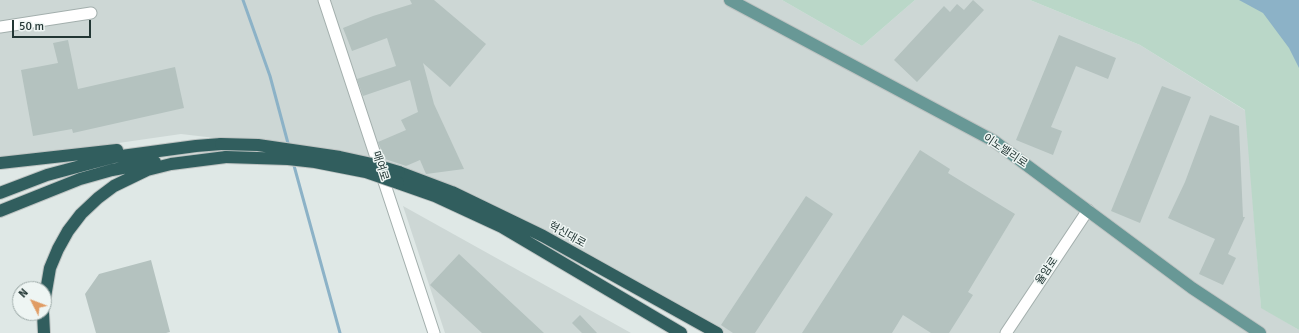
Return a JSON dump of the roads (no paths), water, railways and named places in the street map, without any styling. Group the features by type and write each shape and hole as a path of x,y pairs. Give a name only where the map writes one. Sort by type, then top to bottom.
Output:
{"highway":[{"path":"0,193 46,175 114,157 196,146 221,144 258,145 340,157 398,177 502,228 681,333"},
{"path":"0,162 152,146 196,146"},
{"path":"0,211 80,179 112,170 178,159 226,157 288,159 315,162 398,177"},
{"path":"48,281 50,268 68,231 76,220 98,198 114,186 147,170 172,164 226,157"},
{"name":"혁신대로","path":"398,177 452,192 543,236 717,333"},
{"path":"43,321 44,333"}],"main road":[{"name":"이노밸리로","path":"730,0 994,141 1192,288 1260,333"}],"street":[{"name":"매여로","path":"324,0 434,333"},
{"path":"0,27 91,13"},
{"name":"율암로","path":"1006,333 1088,210"}],"water":[{"path":"1239,0 1299,0 1299,68 1289,48 1263,13"}],"waterway":[{"path":"243,0 270,76 289,147"},
{"path":"293,162 340,333"}]}
